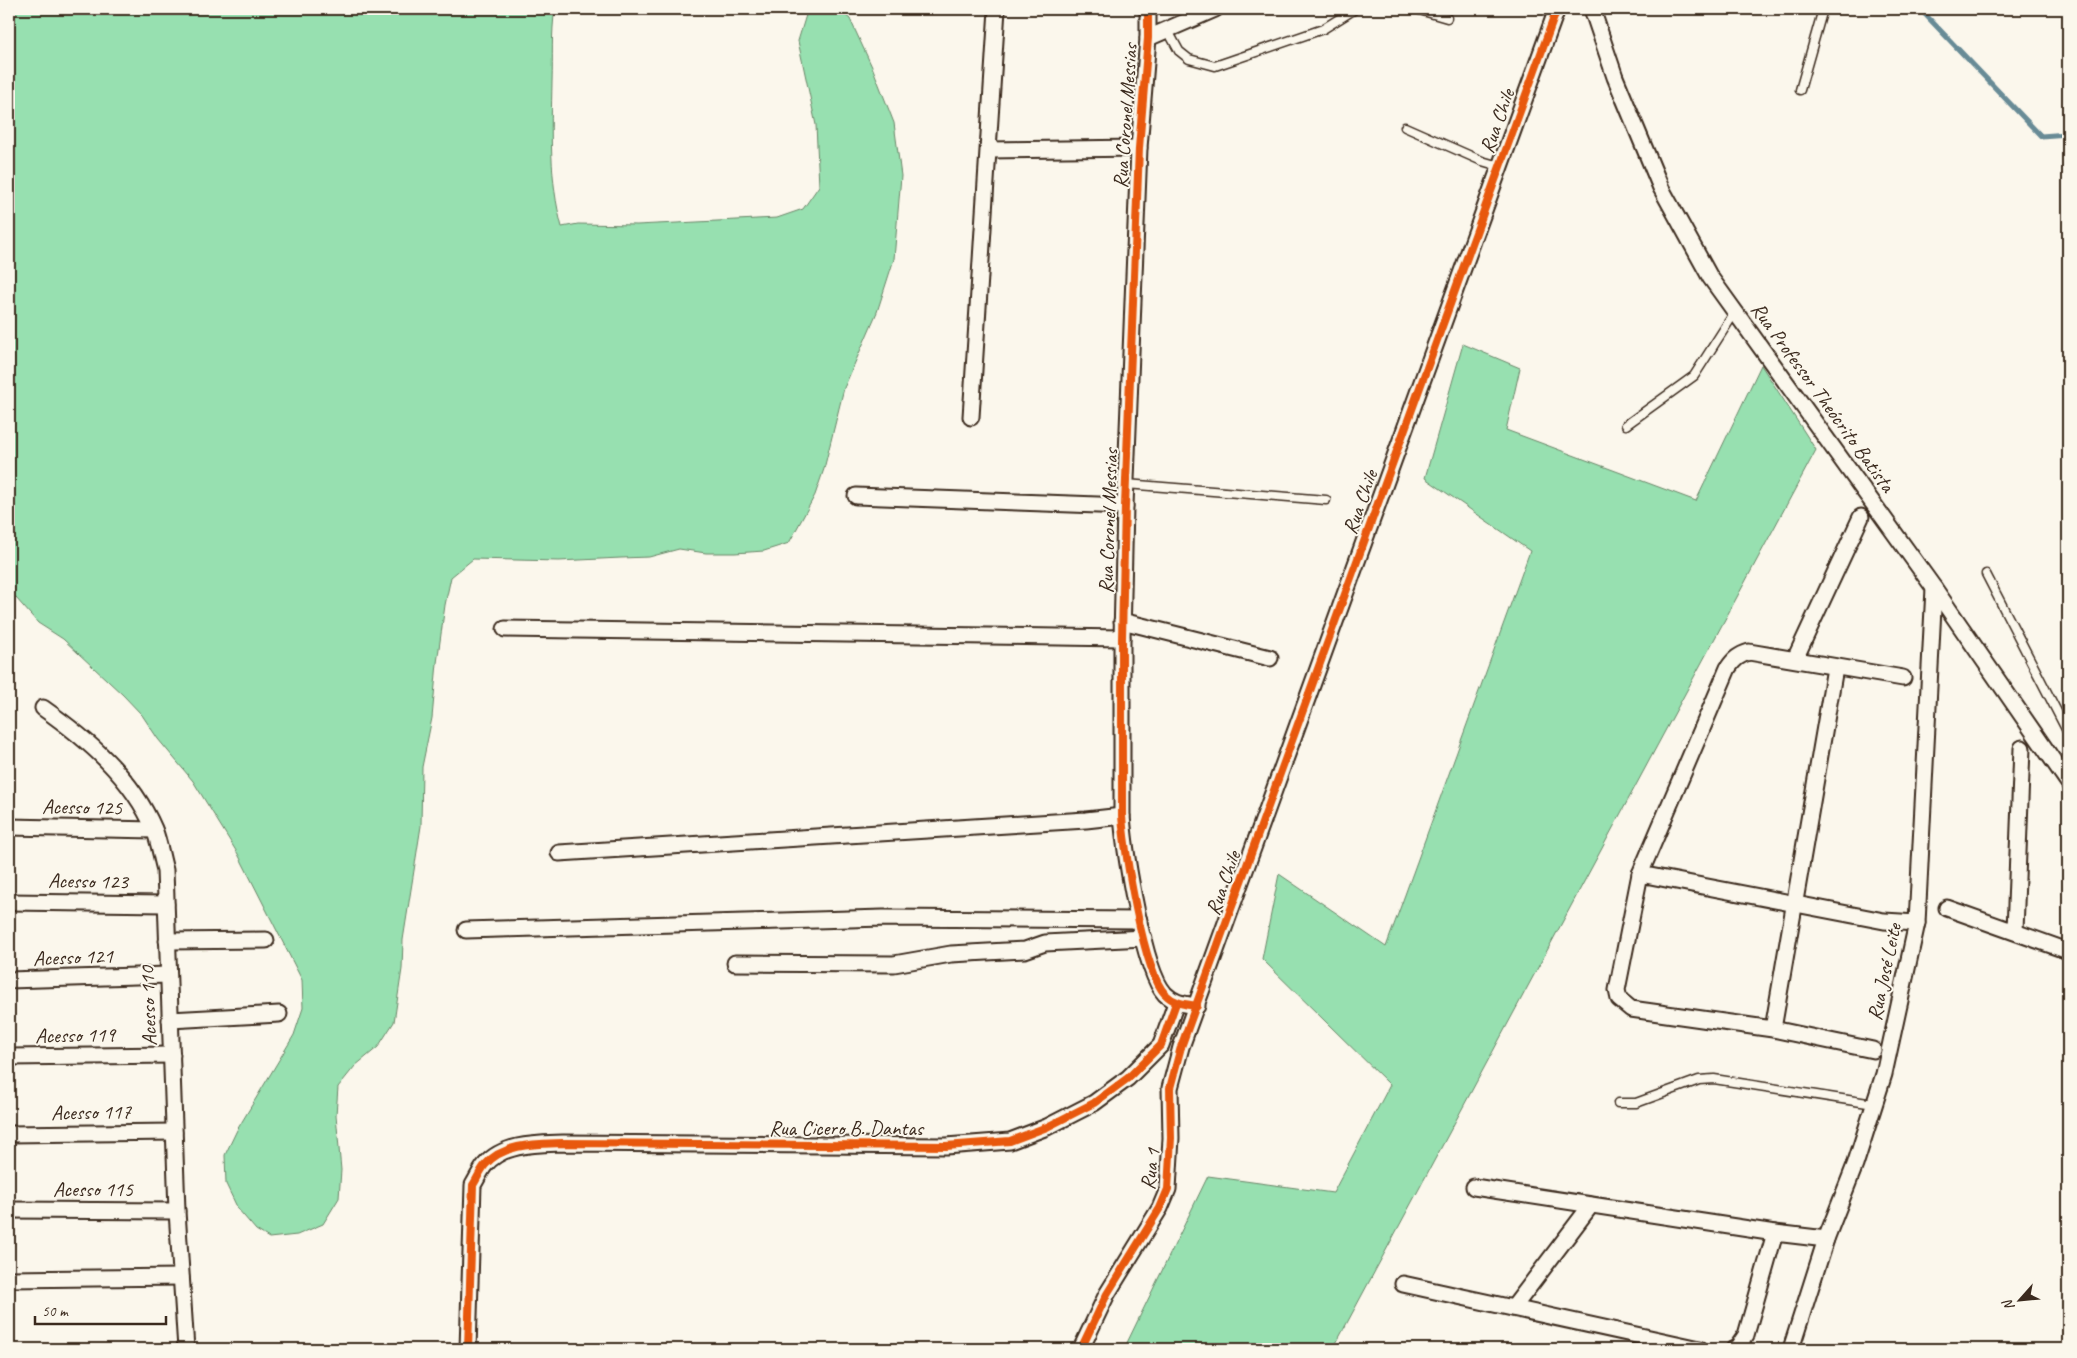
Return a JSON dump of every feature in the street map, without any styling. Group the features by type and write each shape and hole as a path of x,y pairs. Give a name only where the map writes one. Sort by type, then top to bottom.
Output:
{"street":[{"path":"971,417 997,9"},
{"name":"Rua Coronel Messias","path":"1148,9 1148,38 1139,148 1125,506 1122,621 1122,816 1124,841 1139,920 1153,974 1164,993 1176,1003"},
{"path":"1148,38 1215,9"},
{"name":"Rua Chile","path":"1197,1006 1557,9"},
{"name":"Rua Professor Theócrito Batista","path":"1592,9 1615,77 1661,188 1710,277 1934,588 2068,782"},
{"path":"989,150 1139,148"},
{"path":"856,496 1125,506"},
{"path":"1795,659 1860,517"},
{"name":"Rua José Leite","path":"1791,1349 1826,1239 1855,1164 1884,1074 1917,923 1934,588"},
{"path":"1122,621 1270,658"},
{"path":"505,629 1122,638"},
{"path":"1873,1050 1773,1030 1631,1009 1619,999 1617,990 1640,874 1728,668 1734,659 1741,654 1749,652 1903,678"},
{"path":"1773,1030 1835,668"},
{"name":"Acesso 110","path":"43,708 70,727 100,753 122,778 142,806 154,830 165,870 177,1211 186,1349"},
{"path":"2015,931 2022,748"},
{"path":"559,854 1086,820 1122,816"},
{"name":"Acesso 125","path":"9,827 154,830"},
{"path":"1640,874 1884,921 1917,923"},
{"name":"Acesso 123","path":"9,902 166,904"},
{"path":"1947,908 2068,951"},
{"path":"466,930 882,918 1139,920"},
{"path":"735,963 894,964 951,954 1025,950 1045,942 1144,938"},
{"path":"167,942 266,940"},
{"name":"Acesso 121","path":"9,980 168,975"},
{"path":"1176,1003 1197,1006"},
{"name":"Rua Cicero B. Dantas","path":"468,1349 473,1185 485,1164 501,1152 529,1144 946,1146 1010,1141 1047,1128 1094,1103 1128,1078 1161,1046 1176,1003"},
{"name":"Rua 1","path":"1081,1349 1107,1294 1160,1208 1168,1189 1171,1138 1170,1088 1181,1047 1197,1006"},
{"path":"170,1020 279,1014"},
{"name":"Acesso 119","path":"9,1057 172,1055"},
{"name":"Acesso 117","path":"9,1134 174,1132"},
{"path":"1474,1187 1775,1233 1826,1239"},
{"path":"1513,1308 1591,1205"},
{"name":"Acesso 115","path":"9,1210 177,1211"},
{"path":"1734,1349 1737,1348 1746,1335 1775,1233"},
{"path":"9,1279 181,1277"},
{"path":"1403,1284 1700,1349"}],"lane":[{"path":"1167,29 1179,51 1189,59 1215,66 1324,29 1355,9"},
{"path":"1416,9 1446,18"},
{"path":"1800,90 1823,9"},
{"path":"1405,127 1482,161 1499,166"},
{"path":"1626,425 1694,376 1735,312"},
{"path":"1126,484 1326,500"},
{"path":"1986,574 2068,732"},
{"path":"1618,1103 1636,1104 1699,1080 1714,1079 1874,1104"}],"green space":[{"path":"9,9 555,9 551,119 552,155 555,191 562,227 578,224 637,225 777,218 803,209 819,186 816,125 798,41 806,15 817,9 838,9 850,19 873,69 894,123 901,176 894,259 877,312 844,388 824,469 815,495 789,543 764,551 735,553 706,553 679,549 649,557 559,561 473,559 451,577 437,663 432,718 422,767 421,826 403,940 402,969 394,1022 378,1047 355,1066 338,1087 336,1115 341,1170 339,1198 323,1224 297,1235 269,1238 256,1230 238,1209 226,1184 225,1155 237,1130 294,1035 303,1008 302,980 238,854 193,781 158,739 142,715 123,695 63,639 38,623 9,590"},
{"path":"1463,344 1520,368 1506,430 1696,501 1761,365 1816,450 1333,1349 1124,1349 1208,1176 1333,1193 1390,1085 1262,959 1279,874 1386,947 1530,551 1425,478"}],"waterway":[{"path":"1920,9 2041,136 2068,134"}],"cycle path":[{"path":"1148,9 1148,38 1139,148 1125,506 1122,638 1122,816 1136,910 1149,962 1165,994 1172,1000 1197,1006"},
{"path":"1081,1349 1107,1294 1160,1208 1168,1189 1171,1138 1170,1088 1181,1047 1557,9"},
{"path":"468,1349 473,1185 485,1165 501,1152 521,1146 563,1143 946,1146 1010,1141 1047,1127 1094,1103 1128,1078 1161,1045 1176,1003"}]}
